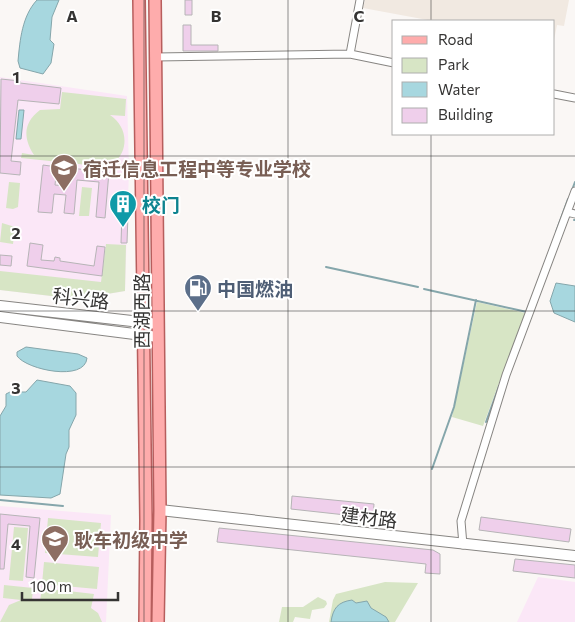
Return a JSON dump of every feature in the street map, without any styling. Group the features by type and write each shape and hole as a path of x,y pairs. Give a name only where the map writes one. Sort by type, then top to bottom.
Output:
{"main road":[{"name":"西湖西路","path":"139,0 142,336 146,520 145,622"},
{"name":"西湖西路","path":"155,0 160,510 158,622"}],"street":[{"path":"350,54 360,0"},
{"path":"156,57 350,54 392,63"},
{"path":"555,94 575,98"},
{"path":"463,545 461,521 506,375 575,192"},
{"path":"567,212 575,214"},
{"name":"科兴路","path":"0,306 158,324"},
{"name":"科兴路","path":"0,317 158,337"},
{"name":"建材路","path":"160,510 575,556"}],"shaded area":[{"path":"365,0 569,0 564,26 557,25 555,35 555,20 428,20 363,8"},
{"name":"宿迁信息工程中等专业学校","path":"0,77 127,96 129,170 125,291 77,299 0,290"},
{"name":"耿车初级中学","path":"0,506 111,515 106,622 0,622"},
{"path":"538,577 575,582 575,622 517,622"}],"green space":[{"path":"62,92 126,99 125,116 110,115 120,125 124,138 123,151 114,163 127,165 126,169 21,158 22,153 34,155 28,143 26,131 30,120 40,110 60,109"},
{"path":"9,182 20,183 18,207 13,209 6,208"},
{"path":"82,187 92,188 89,216 79,216"},
{"path":"2,223 15,227 13,244 0,242"},
{"path":"106,244 126,245 125,291 77,299 0,290 0,271 101,282"},
{"path":"477,302 525,313 483,426 452,417"},
{"path":"48,518 101,523 98,557 45,553"},
{"path":"14,527 28,528 23,581 9,580"},
{"path":"44,562 99,567 97,589 42,584"},
{"path":"385,582 418,583 395,622 329,622 336,594"},
{"path":"4,585 33,588 32,600 40,601 42,588 94,594 91,608 98,613 102,622 0,622 9,605 21,600 3,598"},
{"path":"318,597 326,601 327,604 324,608 312,610 310,619 295,617 293,622 279,622 282,607 303,607"}],"water":[{"path":"37,0 59,0 52,17 50,40 54,44 51,63 43,74 20,68 18,61 25,21"},
{"path":"19,110 24,110 21,139 16,139"},
{"path":"556,283 575,286 575,322 554,313 550,301"},
{"path":"26,347 78,354 87,358 84,365 77,370 67,372 43,369 32,366 17,356 17,352"},
{"path":"37,380 70,386 76,393 76,415 69,430 69,447 66,454 60,494 51,498 0,495 0,416 6,406 6,394 10,392 26,392"},
{"path":"352,600 356,603 367,601 371,608 386,617 389,622 331,622 337,606"}],"building":[{"path":"185,0 192,0 192,15 185,15"},
{"path":"183,25 191,25 191,45 218,45 218,51 183,51"},
{"path":"1,79 61,88 59,104 18,100 11,161 21,162 20,175 0,173"},
{"path":"43,165 57,167 55,185 67,186 69,168 109,172 105,218 96,217 99,182 77,180 74,214 64,213 66,195 54,194 52,213 38,212"},
{"name":"校门","path":"122,213 128,214 127,243 121,243"},
{"path":"30,243 43,245 41,260 54,261 55,257 60,258 60,261 94,266 97,246 105,247 102,276 27,266"},
{"path":"0,255 12,256 11,266 0,265"},
{"path":"292,496 374,504 373,518 291,509"},
{"path":"0,514 40,518 34,578 26,577 30,526 8,524 4,569 0,569"},
{"path":"481,517 571,529 569,542 479,530"},
{"path":"219,528 433,550 440,554 440,574 425,573 426,564 217,542"},
{"path":"515,559 575,565 575,578 513,571"}],"waterway":[{"path":"572,190 575,182"},
{"path":"556,232 568,199"},
{"path":"326,267 418,287"},
{"path":"424,289 527,312"},
{"path":"432,469 454,407 476,300"},
{"path":"486,422 499,386"},
{"path":"0,500 63,506"}],"place":[{"name":"宿迁信息工程中等专业学校","path":"64,192"},
{"name":"校门","path":"123,228"},
{"name":"中国燃油","path":"198,312"},
{"name":"耿车初级中学","path":"55,563"}]}
